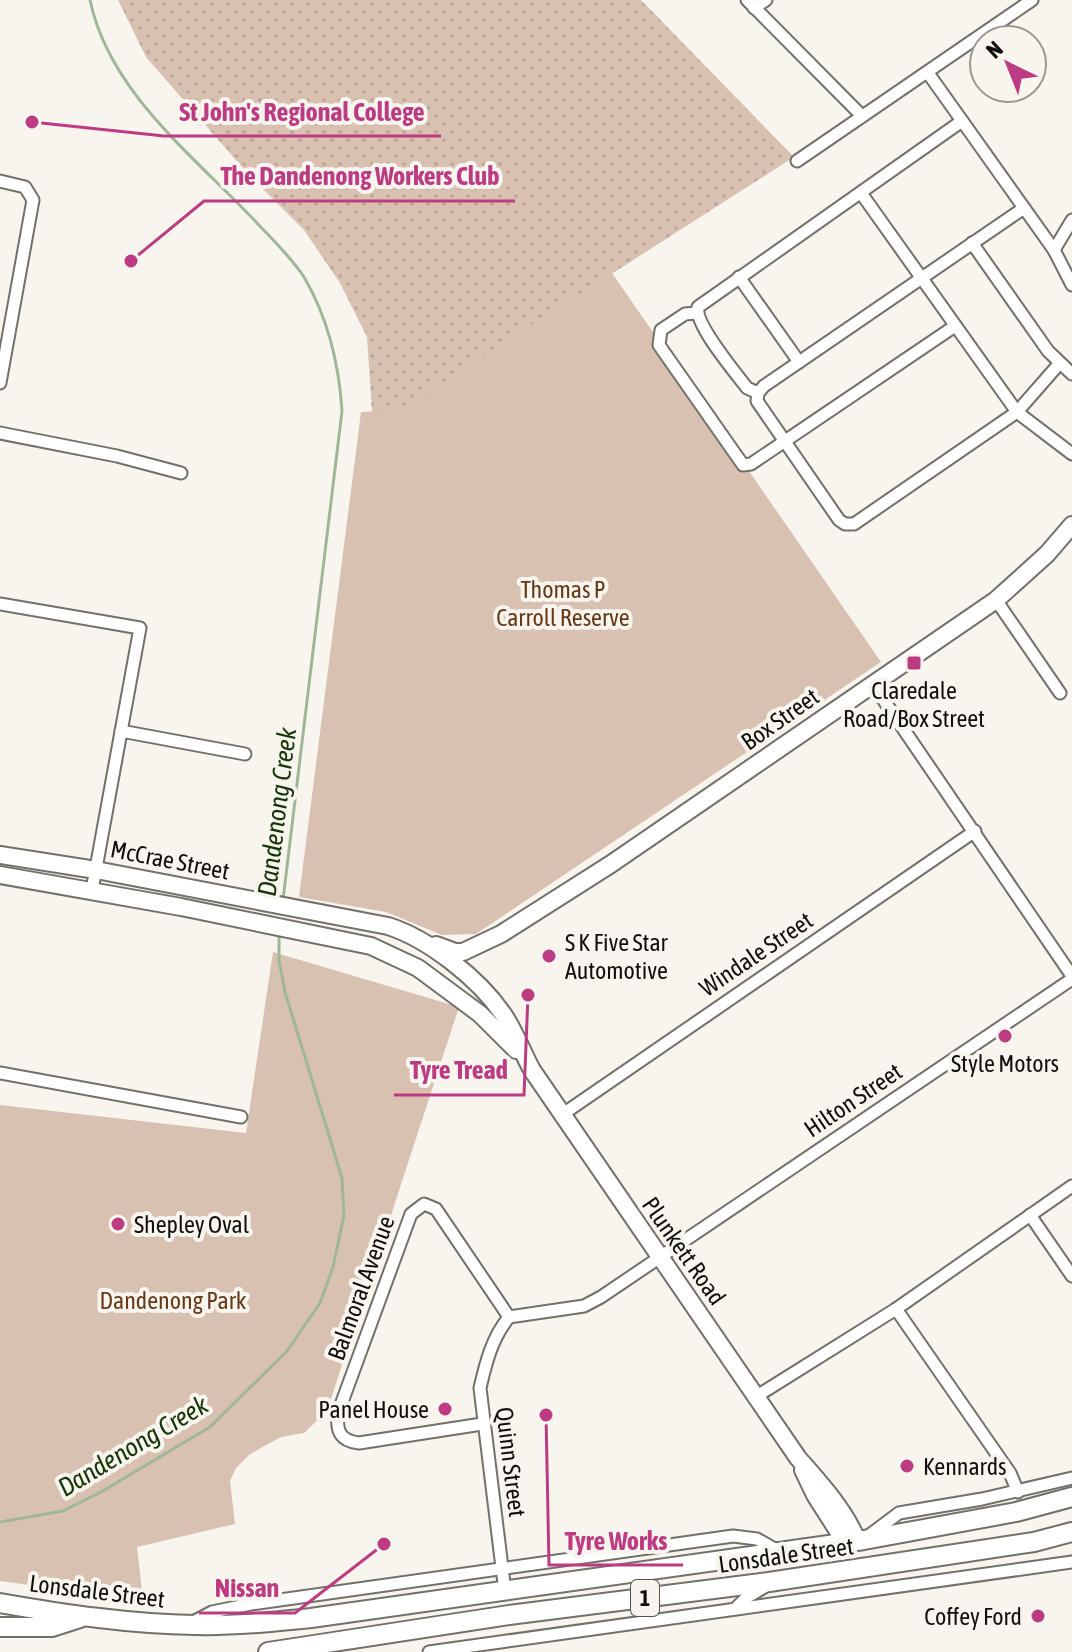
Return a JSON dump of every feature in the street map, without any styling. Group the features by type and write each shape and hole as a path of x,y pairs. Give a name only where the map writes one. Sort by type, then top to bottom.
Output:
{"highway":[{"name":"Lonsdale Street","path":"0,1603 86,1616 189,1625 255,1624 505,1592 855,1541 1016,1512 1072,1497"},
{"name":"Lonsdale Street","path":"268,1652 509,1615 865,1568 1034,1542 1072,1532"},
{"path":"855,1541 865,1568"},
{"path":"505,1592 509,1615"},
{"path":"0,1627 52,1627 86,1616"}],"main road":[{"name":"Box Street","path":"413,936 460,952 501,934 611,864 996,600 1047,554 1072,525"},
{"name":"McCrae Street","path":"0,855 96,870 388,926 413,936 461,970"},
{"name":"McCrae Street","path":"0,875 311,932 371,946 418,968"},
{"name":"Box Street","path":"461,970 501,934"},
{"name":"Plunkett Road","path":"418,968 480,1014 532,1070"},
{"path":"418,968 440,974 461,970"},
{"name":"Plunkett Road","path":"461,970 481,987 502,1013 532,1070 798,1458 815,1495 855,1541"}],"street":[{"path":"766,0 751,4 862,116"},
{"path":"797,161 1032,0"},
{"path":"928,73 1054,250 1072,285"},
{"path":"696,313 703,301 962,121"},
{"path":"0,181 21,185 29,191 32,207 0,383"},
{"path":"861,193 1017,412 1072,454"},
{"path":"1024,208 799,362 758,393 757,401 839,520 854,524 1017,412 1059,364"},
{"path":"1054,250 1072,220"},
{"path":"972,243 1048,351 1072,374"},
{"path":"739,277 799,362"},
{"path":"696,313 747,388 758,393"},
{"path":"696,313 685,314 661,330 659,345 743,465 751,464 785,442 955,326"},
{"path":"0,433 117,456 181,473"},
{"path":"996,600 1060,693"},
{"path":"0,604 140,628 92,890"},
{"path":"872,683 1072,977"},
{"path":"121,731 245,754"},
{"name":"Windale Street","path":"563,1114 975,831"},
{"name":"Hilton Street","path":"659,1258 1072,977"},
{"path":"0,1073 241,1117"},
{"path":"757,1396 896,1309 1072,1186"},
{"name":"Balmoral Avenue","path":"482,1424 359,1443 341,1436 337,1426 338,1413 411,1214 424,1204 436,1209 509,1317"},
{"path":"1030,1215 1072,1276"},
{"path":"509,1317 584,1306 659,1258"},
{"path":"896,1309 1010,1473 1018,1492"},
{"name":"Quinn Street","path":"505,1592 480,1388 487,1356 499,1329 509,1317"},
{"name":"Lonsdale Street","path":"855,1541 899,1513 1018,1492 1072,1478"},
{"name":"Lonsdale Street","path":"189,1625 208,1614 226,1609 739,1536 757,1539 781,1552"},
{"name":"Lonsdale Street","path":"429,1652 1072,1562"},
{"path":"865,1568 869,1591"},
{"path":"735,1609 769,1582"},
{"path":"509,1615 512,1640"}],"green space":[{"path":"118,0 641,0 794,157 399,410 372,412 367,337 340,283 304,230 248,174 146,57"},
{"name":"Thomas P Carroll Reserve","path":"612,273 881,662 476,934 442,935 386,912 299,897 361,412 399,410"},
{"name":"Dandenong Park","path":"273,952 459,1007 327,1411 304,1433 281,1437 250,1454 236,1468 230,1481 235,1524 137,1547 143,1600 0,1581 0,1105 246,1133"}],"waterway":[{"name":"Dandenong Creek","path":"90,0 100,33 115,64 135,93 157,121 281,248 304,277 320,309 335,359 342,411 283,900"},
{"name":"Dandenong Creek","path":"0,1522 63,1511 210,1427 287,1351 320,1303 333,1267 344,1215 342,1178 285,992 279,960 279,935"}],"place":[{"name":"St John's Regional College","path":"32,122"},
{"name":"The Dandenong Workers Club","path":"131,261"},
{"name":"Claredale Road/Box Street","path":"914,663"},
{"name":"S K Five Star Automotive","path":"549,956"},
{"name":"Tyre Tread","path":"528,995"},
{"name":"Style Motors","path":"1005,1036"},
{"name":"Shepley Oval","path":"118,1224"},
{"name":"Panel House","path":"445,1409"},
{"name":"Tyre Works","path":"546,1415"},
{"name":"Kennards","path":"907,1466"},
{"name":"Nissan","path":"384,1544"},
{"name":"Coffey Ford","path":"1038,1616"}]}
